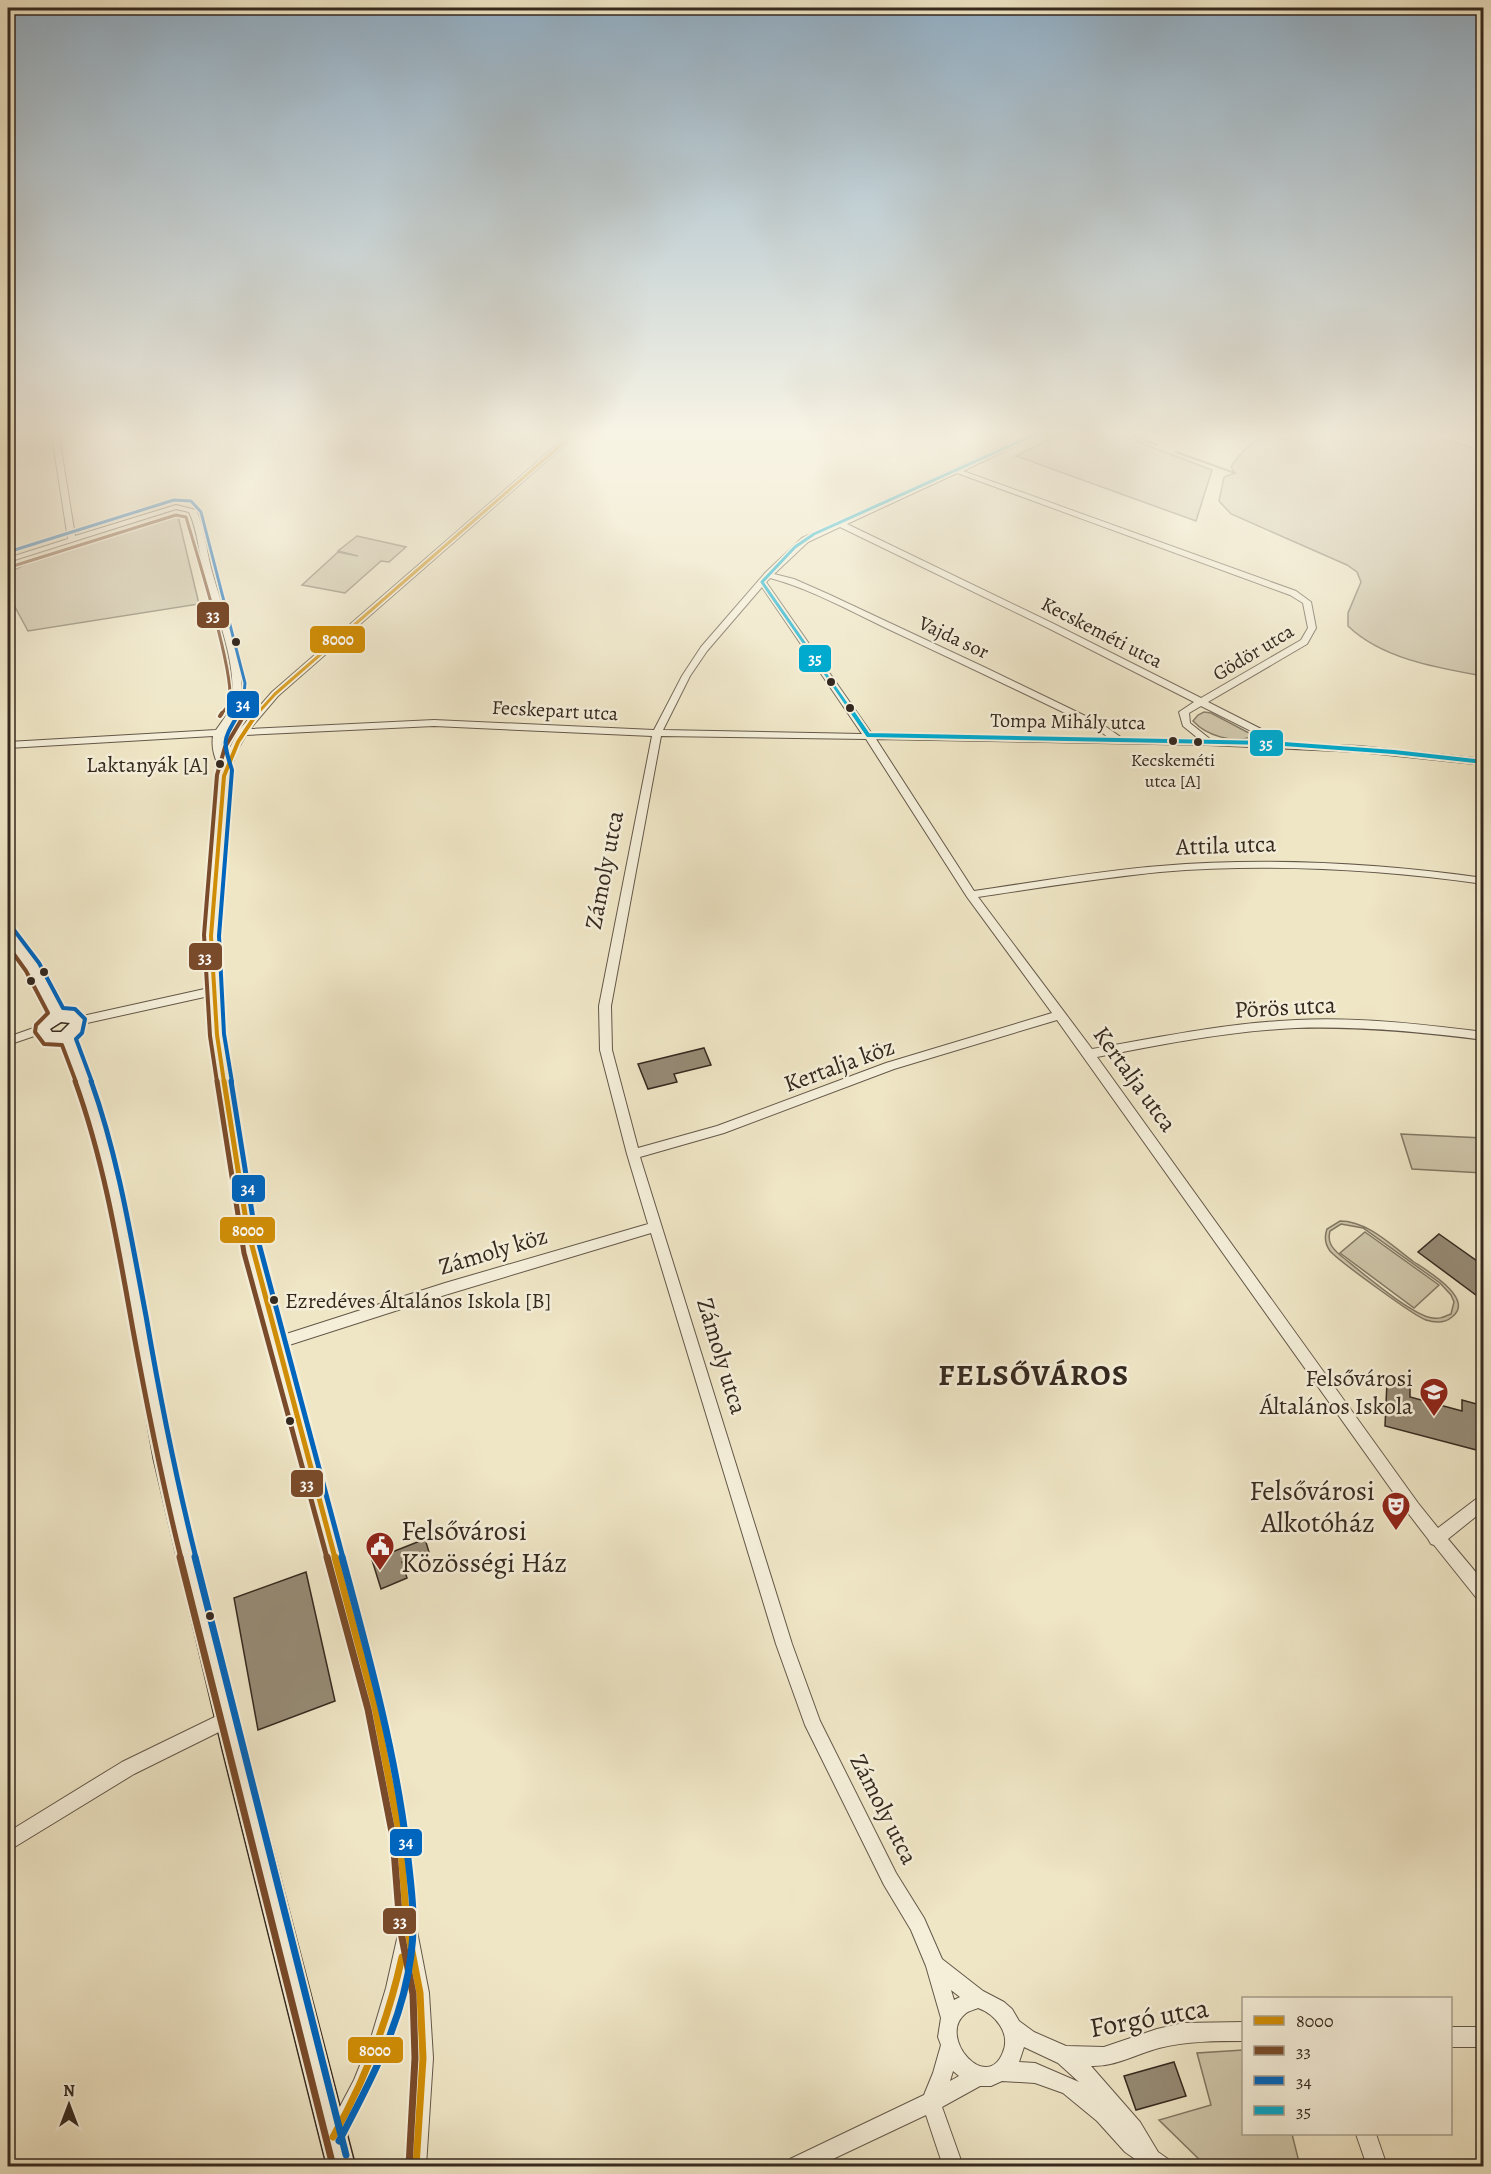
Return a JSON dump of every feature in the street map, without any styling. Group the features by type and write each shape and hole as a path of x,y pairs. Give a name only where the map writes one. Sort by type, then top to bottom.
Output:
{"main road":[{"path":"8,934 32,967 58,1016"},
{"path":"72,1029 55,1039 47,1036 42,1029 47,1022 58,1016 72,1016 72,1029 122,1226 164,1460 227,1719 341,2166"}],"street":[{"path":"71,531 72,540"},
{"path":"8,560 100,531"},
{"path":"199,531 234,668 238,696 218,736 218,753 225,770"},
{"path":"416,2166 423,2058 420,1994 407,1926 400,1836 375,1707 247,1227 219,1046 211,936 225,770 249,721 275,694 462,531"},
{"name":"Zámoly utca","path":"822,531 805,540 765,578 692,666 657,733 605,1006 606,1050 633,1154 758,1562 813,1725 890,1879 918,1924 935,1966 950,2018"},
{"name":"Kecskeméti utca","path":"856,531 1049,624 1284,744"},
{"name":"Gödör utca","path":"1122,531 1303,598 1310,607 1312,628 1304,642 1201,702"},
{"name":"Kertalja utca","path":"765,578 971,895 1089,1054 1436,1539 1484,1595"},
{"name":"Vajda sor","path":"765,578 808,588 1099,726 1120,741"},
{"path":"1201,702 1184,712 1183,720 1190,729 1208,742"},
{"path":"226,720 249,721"},
{"name":"Fecskepart utca","path":"218,736 411,723 657,733 868,735"},
{"name":"Tompa Mihály utca","path":"868,735 1284,744 1394,752 1484,762"},
{"path":"8,745 218,736"},
{"name":"Attila utca","path":"971,895 1140,871 1262,864 1383,869 1484,881"},
{"path":"72,1029 214,992"},
{"name":"Kertalja köz","path":"633,1154 720,1130 890,1066 1060,1015"},
{"name":"Pörös utca","path":"1089,1054 1188,1036 1271,1026 1395,1026 1484,1036"},
{"path":"8,1041 42,1029"},
{"name":"Zámoly köz","path":"277,1343 445,1288 656,1227"},
{"path":"1436,1539 1484,1500"},
{"path":"8,1842 128,1768 227,1719"},
{"path":"333,2137 355,2101 390,2011 400,1974 407,1926"},
{"path":"935,1966 978,1999 998,2007 1012,2028 1027,2039 1065,2056 1080,2068 1111,2101 1157,2163"},
{"path":"978,1999 966,2001 950,2018 947,2031 950,2048 961,2067 979,2076 991,2076 1002,2071 1035,2073 1069,2086 1104,2114 1132,2145 1157,2163"},
{"path":"1002,2071 1014,2052 1012,2028"},
{"name":"Forgó utca","path":"1065,2056 1104,2057 1157,2039 1183,2033 1242,2031"},
{"path":"1452,2037 1484,2037"},
{"path":"950,2048 943,2074 931,2102 953,2166"},
{"path":"797,2166 931,2102 979,2076"},
{"path":"1367,2135 1377,2166"}],"shaded area":[{"path":"124,531 182,531 199,604 28,631 8,594 8,573 30,562"},
{"path":"1271,531 1483,531 1483,676 1429,665 1394,654 1377,647 1348,626 1348,613 1361,582 1357,572 1347,565"},
{"path":"357,536 406,547 389,562 381,561 345,593 302,585 338,552 358,556 338,551"},
{"path":"1204,712 1211,713 1251,734 1252,737 1228,739 1205,731 1193,721"},
{"path":"1401,1134 1483,1138 1483,1173 1412,1169"},
{"path":"1340,1221 1360,1225 1370,1230 1438,1278 1454,1294 1458,1302 1458,1310 1452,1317 1443,1321 1429,1321 1419,1316 1377,1288 1330,1251 1326,1240 1327,1229","holes":["1341,1224 1363,1228 1440,1283 1454,1302 1451,1314 1433,1318 1412,1309 1372,1281 1340,1255 1331,1244 1330,1231"]},
{"path":"1365,1232 1439,1285 1414,1308 1340,1253"},
{"path":"1242,2050 1242,2135 1292,2135 1300,2166 1206,2166 1159,2120 1211,2105 1197,2053"}],"building":[{"path":"704,1048 711,1065 674,1074 677,1082 648,1089 638,1064"},
{"path":"1439,1234 1484,1266 1484,1301 1418,1252"},
{"name":"Felsővárosi Általános Iskola","path":"1387,1382 1410,1388 1410,1397 1462,1411 1462,1400 1484,1406 1484,1452 1385,1426"},
{"name":"Felsővárosi Közösségi Ház","path":"425,1539 429,1552 402,1562 407,1578 381,1589 372,1560"},
{"path":"306,1572 335,1701 258,1730 234,1598"},
{"path":"1174,2062 1186,2096 1136,2110 1124,2076"}],"transit line":[{"name":"34","path":"8,552 74,531"},
{"name":"33","path":"10,567 123,531"},
{"name":"33","path":"190,531 221,644 229,687 229,703 220,716"},
{"name":"34","path":"206,531 245,683 243,707 225,738 224,745 232,770 219,936 224,1034 254,1225 382,1705 403,1815 414,1910 411,1956 398,2012 378,2066 339,2141"},
{"name":"8000","path":"416,2166 423,2058 420,1993 407,1926 400,1836 375,1707 247,1227 217,1035 211,936 224,776 232,753 244,732 275,694 462,531"},
{"name":"35","path":"762,582 795,547 820,531"},
{"name":"35","path":"762,582 868,735"},
{"name":"33","path":"243,717 225,747 217,775 204,935 210,1036 244,1253 368,1709 393,1837 400,1927 413,1994 415,2058 409,2166"},
{"name":"35","path":"868,735 1270,743 1394,752 1484,762"},
{"name":"34","path":"14,930 39,963 63,1008 75,1009 85,1019 82,1033 76,1039 102,1111 113,1154 129,1225 171,1457 242,1749 346,2155"},
{"name":"33","path":"8,946 26,971 48,1013 36,1025 35,1032 44,1044 62,1045 88,1116 115,1228 157,1461 228,1753 333,2166"},
{"name":"8000","path":"333,2137 356,2094 384,2027 402,1957"}],"place":[{"name":"Kecskeméti utca [A]","path":"1173,741"},
{"name":"Laktanyák [A]","path":"220,764"},
{"name":"Ezredéves Általános Iskola [B]","path":"274,1300"},
{"name":"Felsővárosi Általános Iskola","path":"1434,1418"},
{"name":"Felsővárosi Alkotóház","path":"1396,1532"},
{"name":"Felsővárosi Közösségi Ház","path":"380,1572"}],"district":[{"name":"FELSŐVÁROS","path":"1034,1375"}]}
